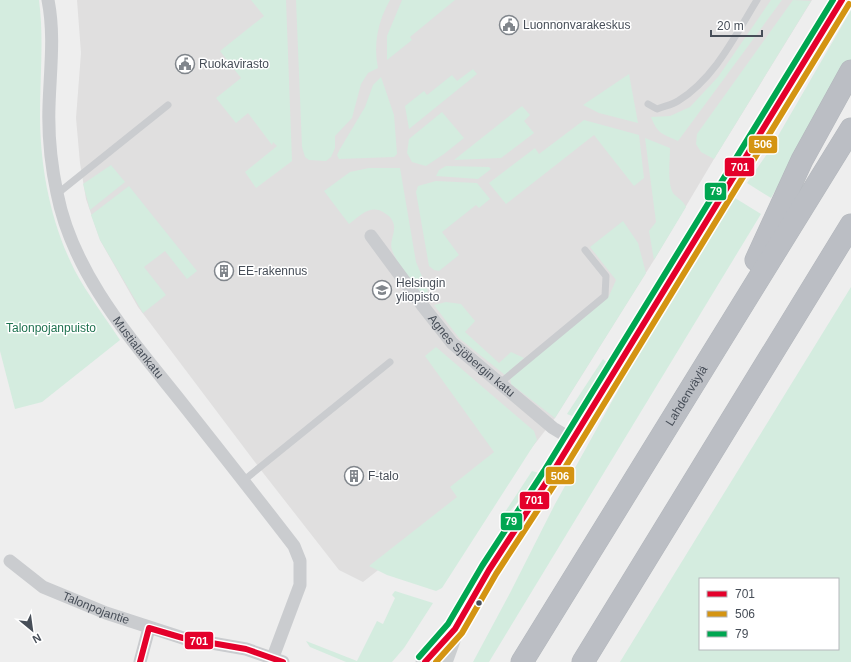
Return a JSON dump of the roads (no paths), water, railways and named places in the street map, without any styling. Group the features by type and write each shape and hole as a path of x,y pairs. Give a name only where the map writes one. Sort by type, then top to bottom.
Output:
{"highway":[{"path":"716,348 802,160 851,71"},
{"name":"Lahdenväylä","path":"522,662 851,129"},
{"path":"583,662 851,225"},
{"path":"831,259 851,232"}],"street":[{"name":"Mustialankatu","path":"48,0 52,43 49,107 50,151 57,194 77,254 104,302 121,327 294,546 300,561 300,585 278,660"},
{"path":"443,662 455,629 492,565 573,440 842,0"},
{"name":"Agnes Sjöbergin katu","path":"371,236 452,343 553,428 573,440"},
{"name":"Talonpojantie","path":"10,561 43,587 106,613 183,638 246,649 278,660"},
{"path":"140,662 150,628"},
{"path":"425,662 455,629"}],"lane":[{"path":"648,104 657,109 677,102 701,84 716,66 757,0"},
{"path":"57,194 168,105"},
{"path":"500,383 605,296 606,276 586,250"},
{"path":"243,481 390,362"}],"place":[{"name":"Luonnonvarakeskus","path":"509,25"},
{"name":"Ruokavirasto","path":"185,64"},
{"name":"EE-rakennus","path":"224,271"},
{"name":"Helsingin yliopisto","path":"382,290"},
{"name":"F-talo","path":"354,476"}],"park label":[{"name":"Talonpojanpuisto","path":"51,328"}]}
